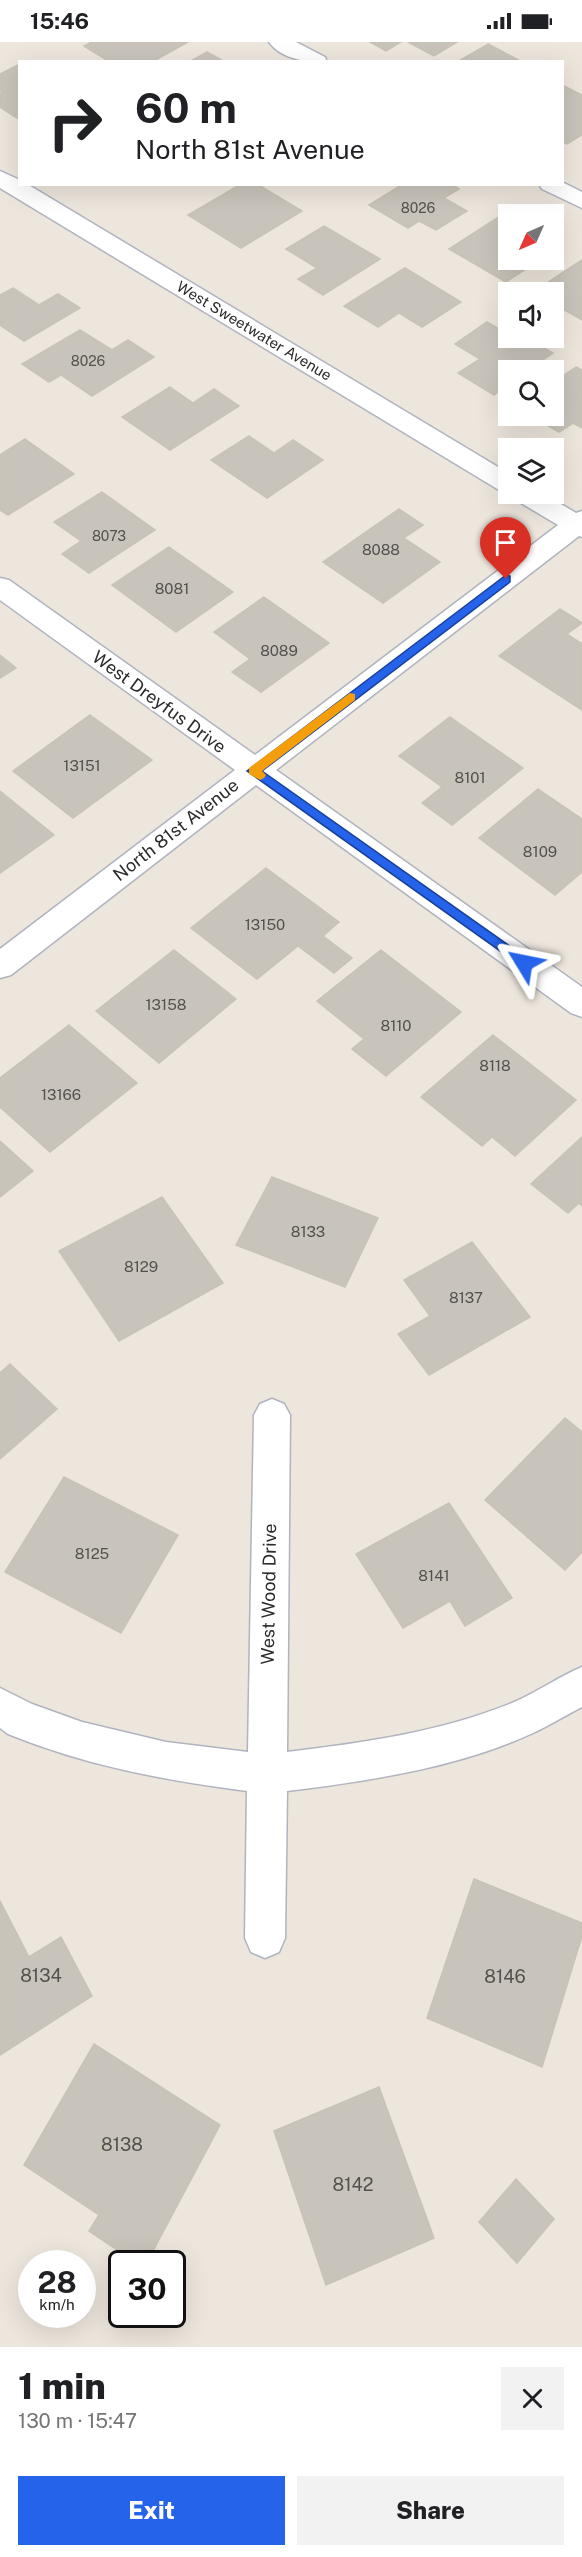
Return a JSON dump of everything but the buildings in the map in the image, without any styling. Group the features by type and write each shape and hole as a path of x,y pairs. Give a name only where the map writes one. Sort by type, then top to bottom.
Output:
{"street":[{"path":"280,42 313,60"},
{"name":"West Sweetwater Avenue","path":"0,178 498,478"},
{"path":"554,186 582,201"},
{"path":"543,504 580,524"},
{"name":"North 81st Avenue","path":"0,966 580,524"},
{"name":"West Dreyfus Drive","path":"0,587 253,771 582,1004"},
{"name":"West Wood Drive","path":"265,1938 272,1415"},
{"path":"0,1707 22,1720 82,1741 166,1761 267,1774 351,1764 442,1745 521,1719 582,1686"}],"slow traffic":[{"path":"260,775 253,771 350,697"}],"route":[{"path":"506,579 253,771 524,963"}]}
